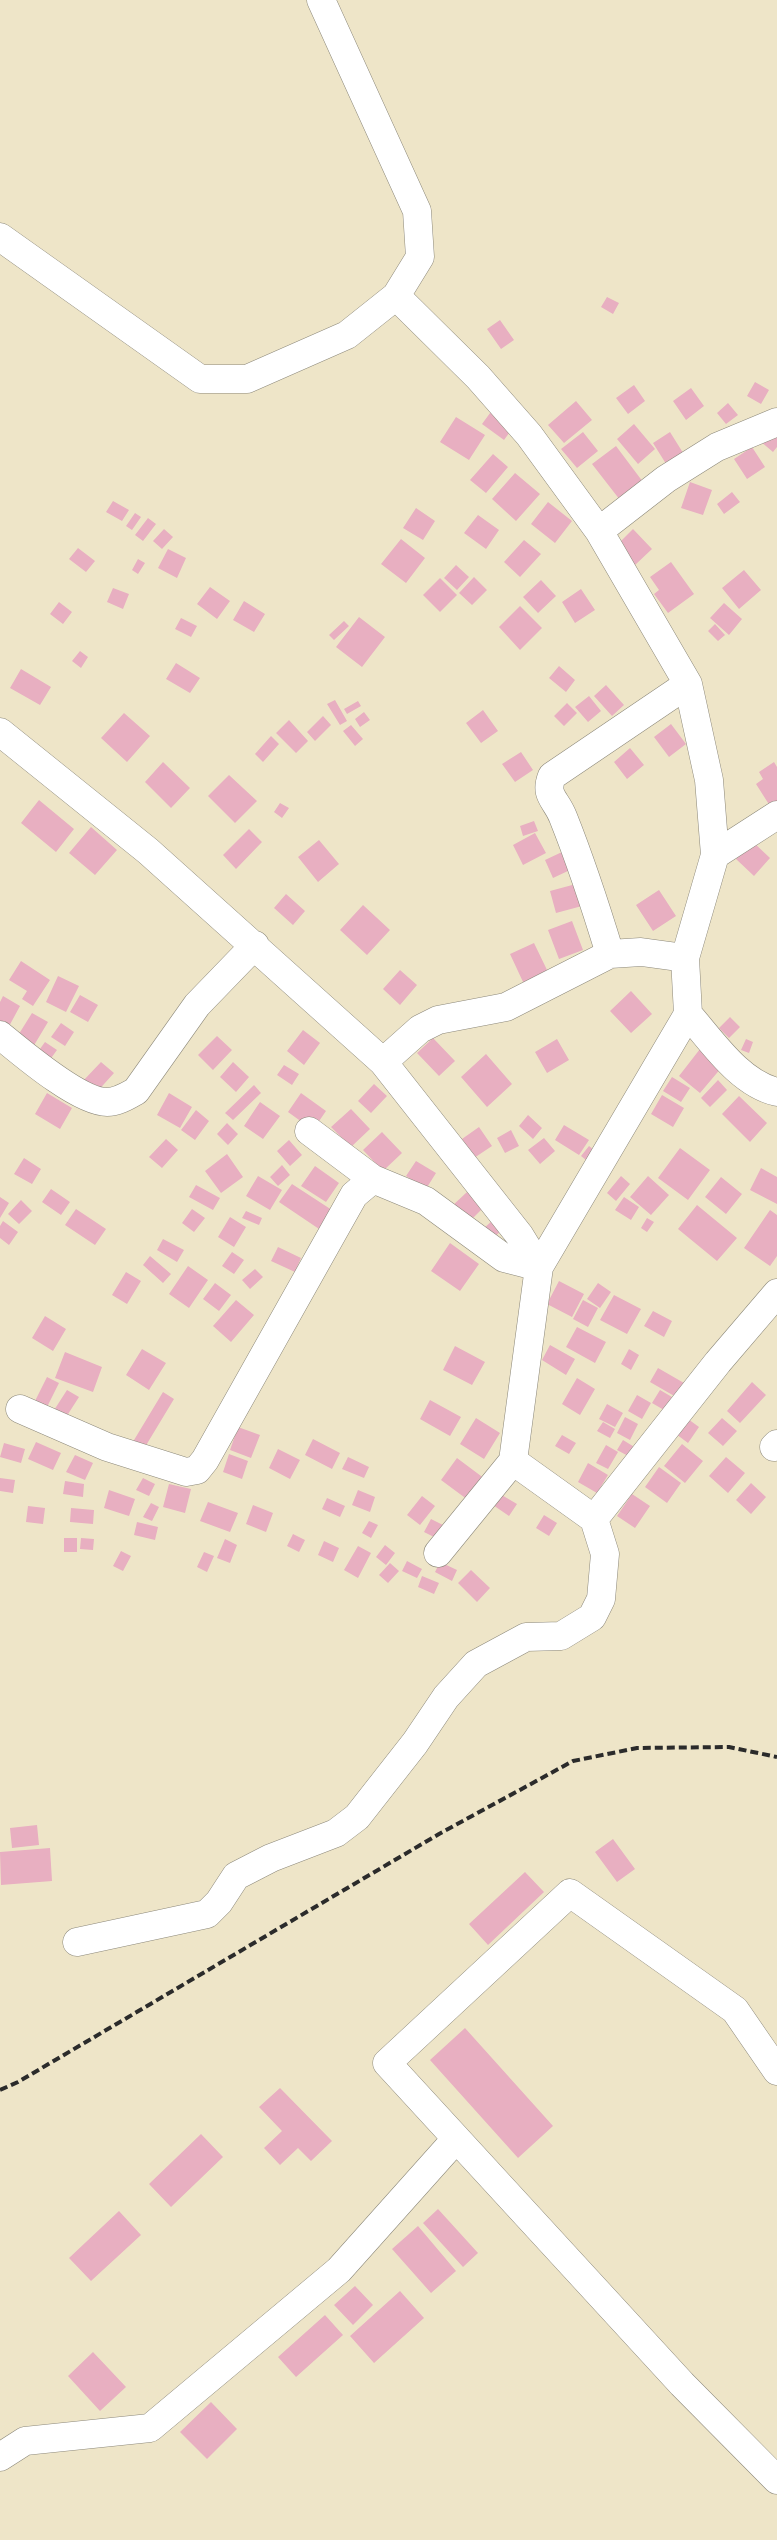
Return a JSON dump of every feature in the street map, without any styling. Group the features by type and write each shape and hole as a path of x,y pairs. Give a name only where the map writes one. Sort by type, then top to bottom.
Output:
{"street":[{"path":"0,238 200,379 247,379 347,335 396,296 420,257 417,211 321,0"},
{"path":"396,296 478,377 529,435 599,531 688,684 709,780 716,854 685,958 688,1014 539,1267 513,1461 438,1553"},
{"path":"599,531 666,479 717,447 777,422"},
{"path":"610,954 585,870 560,809 548,792 548,785 552,776 688,684"},
{"path":"0,732 148,851 383,1062 520,1236 539,1267"},
{"path":"716,854 777,815"},
{"path":"0,1034 31,1061 86,1097 107,1102 122,1099 136,1091 197,1005 255,946"},
{"path":"383,1062 420,1029 438,1020 506,1007 610,954 641,952 685,958"},
{"path":"688,1014 727,1058 752,1081 777,1092"},
{"path":"309,1131 372,1178 426,1201 504,1258 539,1267"},
{"path":"20,1409 107,1447 186,1472 197,1470 205,1460 354,1195 372,1178"},
{"path":"594,1519 718,1362 777,1293"},
{"path":"77,1942 207,1914 219,1902 236,1876 271,1858 336,1833 357,1817 415,1742 446,1697 476,1664 526,1637 561,1636 592,1618 601,1599 606,1554 594,1519 513,1461"},
{"path":"777,2071 735,2010 570,1893 387,2063 682,2384 777,2480"},
{"path":"0,2456 25,2441 150,2428 339,2270 456,2139"}],"building":[{"path":"607,297 619,303 613,314 601,307"},
{"path":"500,320 514,340 501,349 487,329"},
{"path":"755,382 769,390 761,404 747,396"},
{"path":"634,385 645,401 628,414 616,398"},
{"path":"691,388 704,406 686,420 673,401"},
{"path":"576,401 592,420 564,443 548,425"},
{"path":"728,403 738,415 726,424 717,413"},
{"path":"493,409 515,425 504,440 482,424"},
{"path":"456,417 485,435 469,460 440,442"},
{"path":"634,424 655,449 638,464 617,439"},
{"path":"777,431 777,447 773,452 760,441"},
{"path":"583,432 598,451 577,468 561,449"},
{"path":"670,432 685,456 668,467 653,443"},
{"path":"616,446 643,482 620,500 592,464"},
{"path":"752,447 765,467 747,479 734,459"},
{"path":"493,454 508,467 486,493 470,480"},
{"path":"515,473 540,494 516,521 492,499"},
{"path":"690,482 712,490 703,515 681,508"},
{"path":"732,492 740,502 724,514 717,504"},
{"path":"113,501 129,510 122,521 106,512"},
{"path":"548,502 572,521 555,543 531,524"},
{"path":"416,508 435,521 423,540 403,528"},
{"path":"135,513 141,517 132,530 126,526"},
{"path":"478,515 499,530 486,549 464,533"},
{"path":"148,518 156,524 143,541 135,535"},
{"path":"164,529 173,537 162,549 153,541"},
{"path":"633,529 652,549 634,566 616,546"},
{"path":"401,539 425,558 406,583 381,564"},
{"path":"524,540 541,554 520,577 504,562"},
{"path":"78,548 95,561 86,572 69,559"},
{"path":"168,549 186,558 177,578 158,568"},
{"path":"138,559 145,563 138,574 132,570"},
{"path":"671,562 694,594 668,613 654,594 659,590 650,577"},
{"path":"456,565 469,577 457,590 444,578"},
{"path":"744,570 761,590 739,609 722,588"},
{"path":"474,577 487,590 472,605 459,593"},
{"path":"440,578 457,595 440,612 423,595"},
{"path":"541,580 556,596 538,613 523,597"},
{"path":"210,587 230,601 217,619 197,604"},
{"path":"113,588 129,594 123,609 107,602"},
{"path":"581,589 595,610 575,623 562,602"},
{"path":"244,601 265,614 254,632 233,620"},
{"path":"59,602 72,612 63,624 50,614"},
{"path":"724,603 742,619 729,635 710,618"},
{"path":"520,606 542,628 520,650 499,627"},
{"path":"359,617 385,637 362,667 336,647"},
{"path":"181,618 197,626 191,637 175,629"},
{"path":"344,621 349,626 334,640 329,635"},
{"path":"715,624 725,635 718,641 708,631"},
{"path":"80,651 88,657 81,668 72,661"},
{"path":"176,663 200,678 190,693 166,679"},
{"path":"559,666 575,680 566,692 549,678"},
{"path":"21,669 51,687 40,705 10,688"},
{"path":"606,685 624,705 612,716 594,696"},
{"path":"589,696 601,711 588,722 575,707"},
{"path":"335,700 347,721 340,725 327,704"},
{"path":"358,701 361,706 347,714 344,709"},
{"path":"567,703 577,713 564,726 554,716"},
{"path":"483,710 498,731 481,743 466,723"},
{"path":"364,712 370,720 360,727 355,719"},
{"path":"124,713 150,736 127,762 101,738"},
{"path":"323,716 331,725 315,741 307,732"},
{"path":"289,720 308,741 296,753 276,733"},
{"path":"671,724 686,744 669,757 654,737"},
{"path":"351,725 363,739 355,746 343,731"},
{"path":"271,736 279,744 263,762 255,754"},
{"path":"630,748 644,765 627,779 614,762"},
{"path":"521,752 533,770 515,782 502,764"},
{"path":"163,762 190,788 171,808 145,782"},
{"path":"774,762 777,767 777,801 770,806 756,784 763,779 759,772"},
{"path":"229,775 257,801 235,823 208,796"},
{"path":"39,800 74,829 56,852 21,823"},
{"path":"280,803 289,808 282,818 274,812"},
{"path":"534,821 538,831 523,836 520,826"},
{"path":"91,827 117,850 95,875 69,853"},
{"path":"249,829 262,842 236,869 223,855"},
{"path":"535,833 546,853 523,865 513,845"},
{"path":"319,840 339,864 318,882 298,857"},
{"path":"753,842 770,858 754,876 736,859"},
{"path":"562,852 570,870 553,878 545,860"},
{"path":"576,884 582,906 556,913 550,891"},
{"path":"659,890 676,916 653,931 636,905"},
{"path":"286,894 305,911 293,925 274,908"},
{"path":"363,905 390,930 367,955 340,930"},
{"path":"572,921 583,950 559,959 548,930"},
{"path":"534,943 548,972 524,984 510,954"},
{"path":"21,961 50,980 33,1006 22,999 27,991 9,980"},
{"path":"400,970 417,985 400,1005 383,989"},
{"path":"58,976 79,986 66,1012 46,1002"},
{"path":"631,991 652,1014 631,1033 610,1011"},
{"path":"80,995 98,1005 88,1022 70,1012"},
{"path":"3,996 20,1006 7,1030 0,1026 0,1002"},
{"path":"32,1013 48,1022 33,1047 17,1037"},
{"path":"730,1017 740,1027 729,1038 719,1028"},
{"path":"61,1023 74,1032 65,1046 51,1037"},
{"path":"303,1030 320,1043 304,1065 287,1051"},
{"path":"217,1036 232,1050 213,1070 198,1055"},
{"path":"433,1038 455,1061 439,1076 417,1053"},
{"path":"557,1039 569,1060 547,1073 535,1052"},
{"path":"746,1039 753,1042 749,1053 741,1050"},
{"path":"45,1042 57,1050 49,1061 37,1053"},
{"path":"700,1049 722,1067 700,1093 679,1076"},
{"path":"486,1054 512,1084 487,1107 461,1077"},
{"path":"101,1062 114,1073 95,1094 82,1082"},
{"path":"233,1062 249,1077 236,1092 220,1077"},
{"path":"284,1065 299,1074 292,1085 277,1075"},
{"path":"672,1077 690,1088 681,1102 663,1091"},
{"path":"718,1080 727,1090 710,1107 701,1098"},
{"path":"374,1084 387,1096 371,1113 358,1101"},
{"path":"254,1085 261,1093 233,1120 225,1113"},
{"path":"47,1093 72,1108 60,1129 35,1114"},
{"path":"169,1093 192,1107 180,1128 157,1115"},
{"path":"301,1093 326,1111 313,1130 288,1112"},
{"path":"662,1095 684,1108 673,1127 651,1114"},
{"path":"739,1096 767,1123 750,1142 722,1114"},
{"path":"260,1102 280,1116 263,1139 244,1126"},
{"path":"351,1109 370,1129 351,1147 331,1127"},
{"path":"196,1110 209,1121 195,1140 181,1130"},
{"path":"528,1115 542,1128 533,1139 519,1126"},
{"path":"227,1123 238,1134 228,1145 217,1134"},
{"path":"564,1125 589,1140 579,1155 555,1140"},
{"path":"479,1127 492,1146 474,1158 462,1139"},
{"path":"511,1130 519,1146 505,1153 497,1138"},
{"path":"382,1132 402,1153 383,1171 363,1150"},
{"path":"544,1138 555,1151 540,1164 528,1150"},
{"path":"166,1139 178,1150 162,1168 149,1157"},
{"path":"289,1140 302,1155 290,1166 277,1151"},
{"path":"589,1146 599,1154 591,1164 581,1156"},
{"path":"680,1148 710,1170 688,1200 658,1178"},
{"path":"227,1154 243,1177 221,1193 205,1171"},
{"path":"24,1158 41,1169 32,1184 14,1174"},
{"path":"416,1161 436,1173 426,1189 406,1176"},
{"path":"282,1165 290,1175 278,1186 270,1177"},
{"path":"315,1166 339,1183 326,1202 301,1186"},
{"path":"761,1168 777,1177 777,1204 750,1190"},
{"path":"258,1176 282,1190 270,1210 246,1196"},
{"path":"621,1176 630,1184 616,1201 607,1193"},
{"path":"648,1176 669,1195 651,1215 630,1197"},
{"path":"721,1177 742,1194 726,1214 705,1197"},
{"path":"292,1184 335,1212 322,1231 279,1202"},
{"path":"196,1185 220,1198 213,1210 189,1197"},
{"path":"51,1189 70,1202 61,1215 42,1202"},
{"path":"467,1192 483,1208 467,1224 451,1207"},
{"path":"0,1197 9,1203 0,1218"},
{"path":"624,1197 639,1207 631,1220 615,1210"},
{"path":"21,1200 32,1211 19,1224 8,1214"},
{"path":"697,1205 737,1238 717,1261 678,1229"},
{"path":"76,1209 106,1229 95,1245 65,1225"},
{"path":"192,1209 205,1218 194,1232 182,1223"},
{"path":"770,1210 777,1215 777,1256 770,1266 744,1248"},
{"path":"246,1211 262,1218 259,1225 242,1218"},
{"path":"230,1217 246,1227 234,1247 218,1237"},
{"path":"647,1218 654,1222 647,1232 641,1228"},
{"path":"494,1219 503,1229 491,1240 482,1230"},
{"path":"3,1221 18,1232 9,1245 0,1238 0,1226"},
{"path":"163,1239 184,1250 177,1262 157,1250"},
{"path":"450,1243 479,1264 460,1291 431,1271"},
{"path":"278,1247 301,1258 295,1272 271,1261"},
{"path":"232,1252 244,1260 234,1274 222,1266"},
{"path":"150,1256 171,1274 163,1283 143,1265"},
{"path":"188,1266 208,1280 189,1308 169,1294"},
{"path":"255,1269 263,1277 250,1289 242,1280"},
{"path":"126,1272 141,1281 127,1304 112,1295"},
{"path":"559,1281 584,1294 572,1317 547,1304"},
{"path":"215,1283 231,1295 219,1311 203,1299"},
{"path":"598,1283 611,1292 600,1308 587,1299"},
{"path":"614,1295 641,1309 627,1334 600,1320"},
{"path":"236,1300 254,1315 231,1342 213,1326"},
{"path":"583,1300 598,1308 588,1327 573,1319"},
{"path":"653,1311 672,1321 664,1337 644,1326"},
{"path":"45,1316 66,1329 53,1351 32,1338"},
{"path":"577,1327 606,1342 595,1363 566,1347"},
{"path":"550,1345 575,1359 566,1375 542,1360"},
{"path":"455,1346 485,1362 472,1385 443,1370"},
{"path":"142,1349 166,1363 149,1390 126,1375"},
{"path":"629,1349 639,1355 631,1370 621,1364"},
{"path":"65,1352 102,1367 93,1392 55,1378"},
{"path":"658,1368 684,1383 676,1397 650,1382"},
{"path":"47,1377 59,1383 43,1415 31,1409"},
{"path":"577,1378 595,1389 580,1415 562,1404"},
{"path":"752,1382 766,1395 740,1423 727,1411"},
{"path":"67,1390 79,1397 61,1425 49,1418"},
{"path":"660,1390 672,1397 664,1410 652,1403"},
{"path":"163,1392 174,1399 139,1457 128,1450"},
{"path":"637,1395 651,1403 642,1419 628,1411"},
{"path":"430,1400 461,1417 450,1436 420,1419"},
{"path":"607,1404 623,1413 615,1427 599,1419"},
{"path":"625,1417 638,1424 630,1440 617,1433"},
{"path":"476,1418 500,1433 484,1459 460,1444"},
{"path":"722,1418 737,1431 723,1446 708,1433"},
{"path":"688,1419 699,1427 688,1443 676,1434"},
{"path":"603,1422 615,1429 610,1438 597,1431"},
{"path":"238,1427 260,1435 251,1458 230,1450"},
{"path":"562,1435 576,1443 569,1454 555,1446"},
{"path":"313,1439 340,1453 332,1469 305,1455"},
{"path":"623,1440 636,1448 630,1457 617,1450"},
{"path":"36,1442 61,1453 53,1470 28,1459"},
{"path":"4,1443 25,1449 21,1463 0,1457"},
{"path":"682,1444 703,1461 685,1483 664,1466"},
{"path":"606,1445 618,1452 608,1469 596,1463"},
{"path":"278,1449 300,1460 290,1479 269,1468"},
{"path":"229,1454 248,1461 242,1479 223,1472"},
{"path":"75,1455 93,1463 85,1480 66,1472"},
{"path":"348,1457 369,1467 364,1478 342,1469"},
{"path":"726,1457 745,1473 728,1493 709,1476"},
{"path":"457,1458 485,1479 468,1500 441,1480"},
{"path":"588,1463 608,1475 597,1493 578,1482"},
{"path":"659,1467 681,1483 667,1503 645,1487"},
{"path":"0,1478 15,1480 13,1493 0,1491"},
{"path":"143,1478 155,1484 149,1496 136,1490"},
{"path":"65,1481 84,1484 83,1497 63,1494"},
{"path":"751,1483 766,1497 751,1514 736,1500"},
{"path":"169,1484 191,1489 185,1513 163,1507"},
{"path":"109,1490 135,1499 129,1516 104,1508"},
{"path":"358,1490 375,1497 370,1512 352,1505"},
{"path":"500,1494 517,1504 509,1516 493,1505"},
{"path":"632,1494 650,1506 635,1528 617,1516"},
{"path":"422,1496 435,1506 420,1525 407,1515"},
{"path":"327,1498 345,1506 340,1517 322,1509"},
{"path":"208,1502 238,1513 230,1532 200,1521"},
{"path":"151,1503 159,1507 152,1521 143,1517"},
{"path":"253,1505 273,1513 266,1532 246,1524"},
{"path":"28,1506 45,1508 43,1524 26,1522"},
{"path":"71,1508 94,1510 93,1524 70,1522"},
{"path":"544,1515 557,1523 549,1536 536,1528"},
{"path":"431,1519 445,1526 438,1539 424,1532"},
{"path":"369,1521 378,1525 371,1538 362,1533"},
{"path":"137,1522 158,1527 155,1540 134,1535"},
{"path":"293,1534 305,1540 299,1552 287,1546"},
{"path":"64,1538 77,1538 77,1552 64,1552"},
{"path":"81,1538 94,1539 93,1550 80,1549"},
{"path":"225,1539 237,1545 230,1563 217,1558"},
{"path":"324,1541 339,1548 333,1562 318,1555"},
{"path":"385,1545 395,1553 386,1565 376,1557"},
{"path":"358,1546 371,1553 358,1578 344,1570"},
{"path":"121,1551 131,1556 123,1571 113,1566"},
{"path":"204,1552 214,1556 207,1572 197,1567"},
{"path":"407,1561 422,1569 417,1578 402,1571"},
{"path":"440,1562 457,1570 452,1581 435,1572"},
{"path":"390,1563 399,1571 388,1583 379,1575"},
{"path":"471,1570 490,1588 477,1602 458,1583"},
{"path":"422,1576 439,1583 434,1594 418,1587"},
{"path":"37,1825 39,1845 12,1848 10,1828"},
{"path":"613,1839 635,1869 617,1882 595,1852"},
{"path":"50,1848 52,1881 1,1885 0,1852"},
{"path":"525,1872 544,1892 488,1945 469,1924"},
{"path":"465,2028 553,2126 518,2158 430,2060"},
{"path":"280,2088 332,2141 311,2161 298,2148 280,2165 264,2148 282,2131 259,2107"},
{"path":"201,2134 223,2157 171,2207 149,2184"},
{"path":"438,2209 478,2253 463,2267 423,2223"},
{"path":"119,2211 141,2235 91,2281 69,2258"},
{"path":"418,2226 456,2271 431,2293 392,2249"},
{"path":"355,2286 373,2305 353,2325 334,2305"},
{"path":"400,2291 424,2318 374,2363 350,2336"},
{"path":"325,2315 343,2335 296,2377 278,2357"},
{"path":"93,2352 126,2387 100,2411 68,2376"},
{"path":"211,2402 237,2429 207,2459 180,2432"}],"railway":[{"path":"0,2090 18,2082 439,1834 573,1761 637,1748 729,1747 777,1757"}]}
